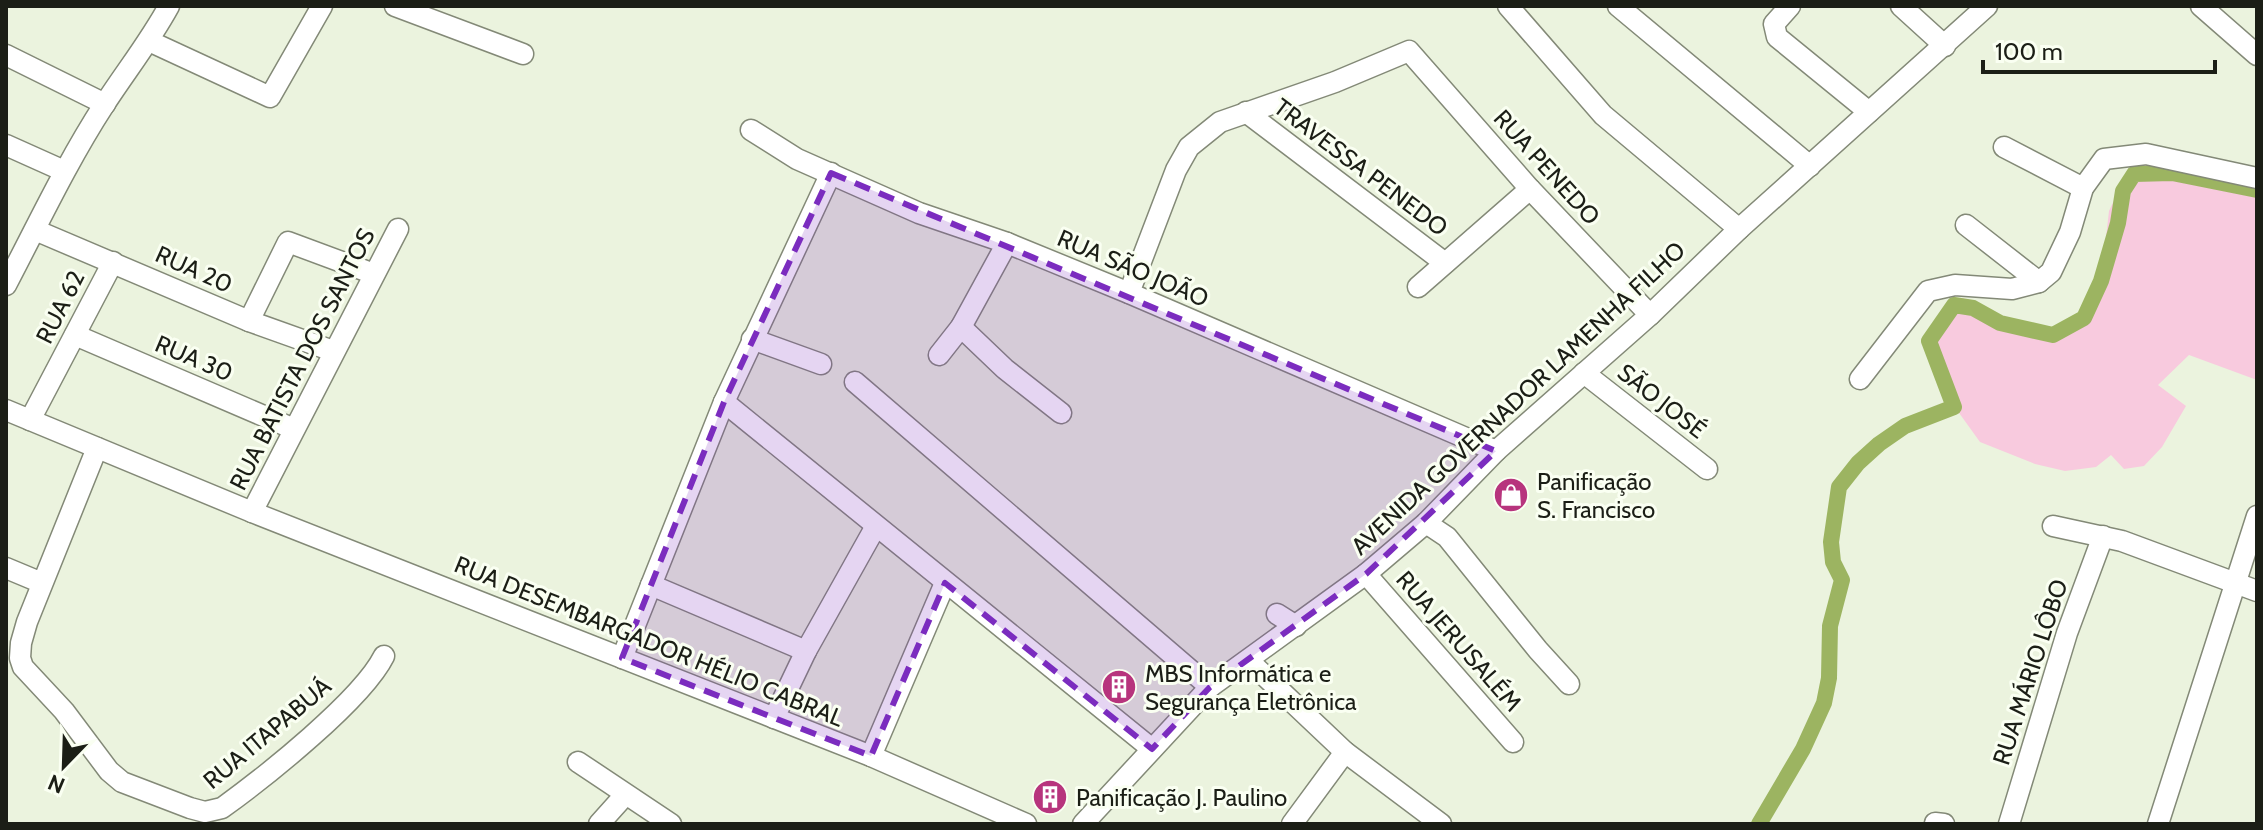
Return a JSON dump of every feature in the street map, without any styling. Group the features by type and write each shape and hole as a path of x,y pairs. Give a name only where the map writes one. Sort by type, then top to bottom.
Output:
{"street":[{"path":"6,285 64,171 169,6"},
{"path":"149,41 268,97 272,95 322,6"},
{"path":"395,6 523,54"},
{"path":"1508,6 1603,115 1739,229"},
{"path":"1618,6 1810,166"},
{"path":"1790,6 1774,24 1777,37 1869,112"},
{"path":"1901,6 1945,46"},
{"name":"AVENIDA GOVERNADOR LAMENHA FILHO","path":"1083,824 1210,687 1366,574 1426,523 1496,451 1650,315 1739,229 1987,6"},
{"path":"2201,6 2257,55"},
{"name":"RUA PENEDO","path":"1246,112 1335,82 1409,51 1530,189 1650,315"},
{"path":"6,55 105,104"},
{"path":"1129,293 1176,170 1189,147 1220,122 1246,112"},
{"name":"TRAVESSA PENEDO","path":"1246,112 1445,263"},
{"name":"RUA SÃO JOÃO","path":"751,130 797,159 919,213 1007,243 1129,293 1496,451"},
{"path":"6,145 64,171"},
{"path":"2004,147 2083,188"},
{"path":"1860,379 1928,291 1955,285 2012,289 2039,282 2051,272 2070,232 2083,188 2104,159 2146,154 2257,178"},
{"path":"622,658 724,402 831,173"},
{"name":"TRAVESSA PENEDO","path":"1418,287 1530,189"},
{"path":"1966,225 2039,282"},
{"name":"RUA BATISTA DOS SANTOS","path":"252,512 398,229"},
{"name":"RUA 20","path":"35,230 249,321 333,351"},
{"path":"249,321 288,242 374,274"},
{"path":"939,355 961,327 1007,243"},
{"name":"RUA 62","path":"30,420 113,262"},
{"path":"961,327 1005,369 1061,413"},
{"name":"RUA 30","path":"75,335 294,429"},
{"path":"752,339 821,364"},
{"name":"SÃO JOSÉ","path":"1584,373 1707,469"},
{"path":"855,382 1210,687"},
{"path":"724,402 1152,749"},
{"name":"RUA DESEMBARGADOR HÉLIO CABRAL","path":"6,410 252,512 871,756 1026,824"},
{"name":"RUA ITAPABUÁ","path":"97,448 42,583 21,643 20,658 23,667 64,711 109,771 122,782 205,812 222,808 309,737 376,674 384,656"},
{"path":"2158,824 2257,516"},
{"path":"1426,523 1447,537 1569,684"},
{"path":"774,718 806,651 876,526"},
{"path":"2053,526 2122,541 2257,591"},
{"name":"RUA MÁRIO LÔBO","path":"2009,824 2067,633 2103,536"},
{"path":"6,568 42,583"},
{"name":"RUA JERUSALÉM","path":"1366,574 1513,742"},
{"path":"871,756 945,583"},
{"path":"651,585 806,651"},
{"path":"1277,614 1296,626"},
{"path":"1249,661 1345,752 1440,824"},
{"path":"1292,824 1345,752"},
{"path":"578,762 671,824"},
{"path":"599,824 625,795"}],"highlighted area":[{"path":"831,173 1496,451 1366,574 1210,687 1152,749 945,583 871,756 622,658 724,402"}],"shaded area":[{"path":"2154,162 2257,183 2257,380 2189,355 2158,385 2186,406 2162,447 2144,466 2124,469 2111,455 2096,467 2065,471 2035,464 1980,442 1949,399 1929,341 1942,313 1963,298 2023,327 2067,328 2077,322 2101,281 2109,211 2129,169"}],"waterway":[{"path":"1759,824 1803,749 1824,703 1829,678 1830,626 1842,580 1833,562 1831,542 1839,487 1858,463 1879,444 1905,426 1954,407 1929,341 1954,305 1973,308 2000,323 2053,335 2084,318 2101,281 2118,223 2123,191 2134,174 2172,173 2257,190"}],"place":[{"name":"Panificação S. Francisco","path":"1511,495"},
{"name":"MBS Informática e Segurança Eletrônica","path":"1119,687"},
{"name":"Panificação J. Paulino","path":"1050,797"}]}
